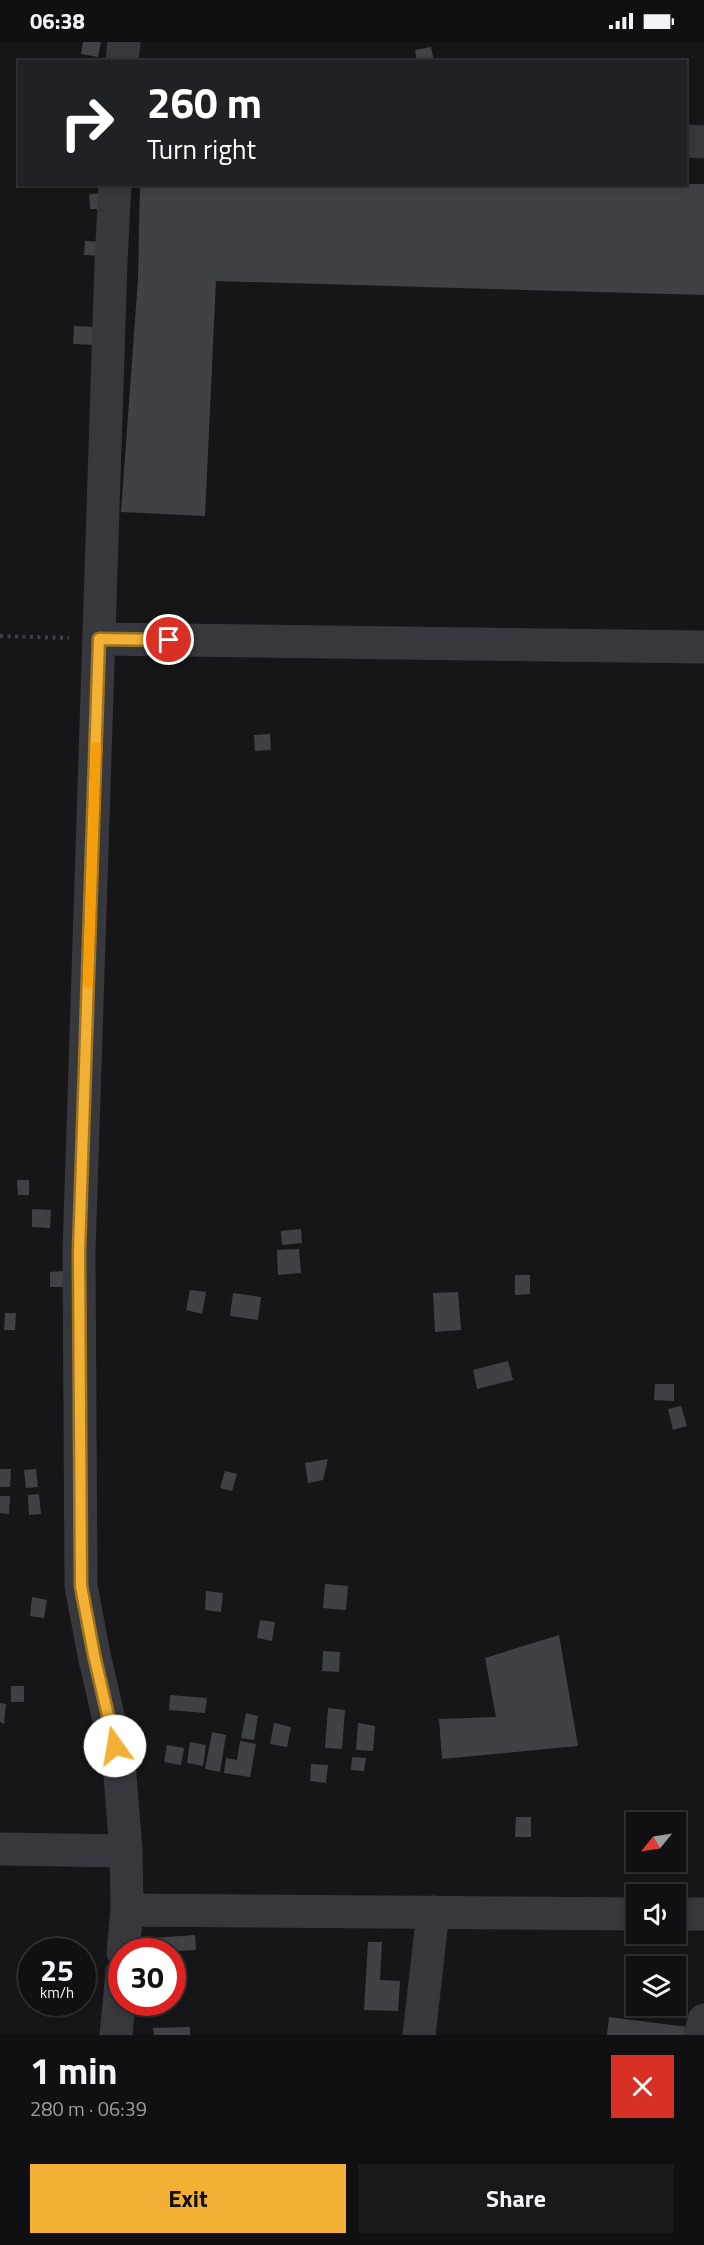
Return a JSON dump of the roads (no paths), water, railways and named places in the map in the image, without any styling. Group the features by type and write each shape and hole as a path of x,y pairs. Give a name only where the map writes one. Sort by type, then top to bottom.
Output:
{"street":[{"path":"123,60 124,42"},
{"path":"687,141 704,142"},
{"path":"116,186 111,262 79,1252 81,1586 119,1763 126,1851 127,1910 124,1938"},
{"path":"99,639 704,647"},
{"path":"0,1849 126,1851"},
{"path":"127,1910 626,1914"},
{"path":"419,2035 433,1912"},
{"path":"686,1914 704,1914"},
{"path":"116,2035 118,2016"},
{"path":"700,2035 704,2020"}]}
